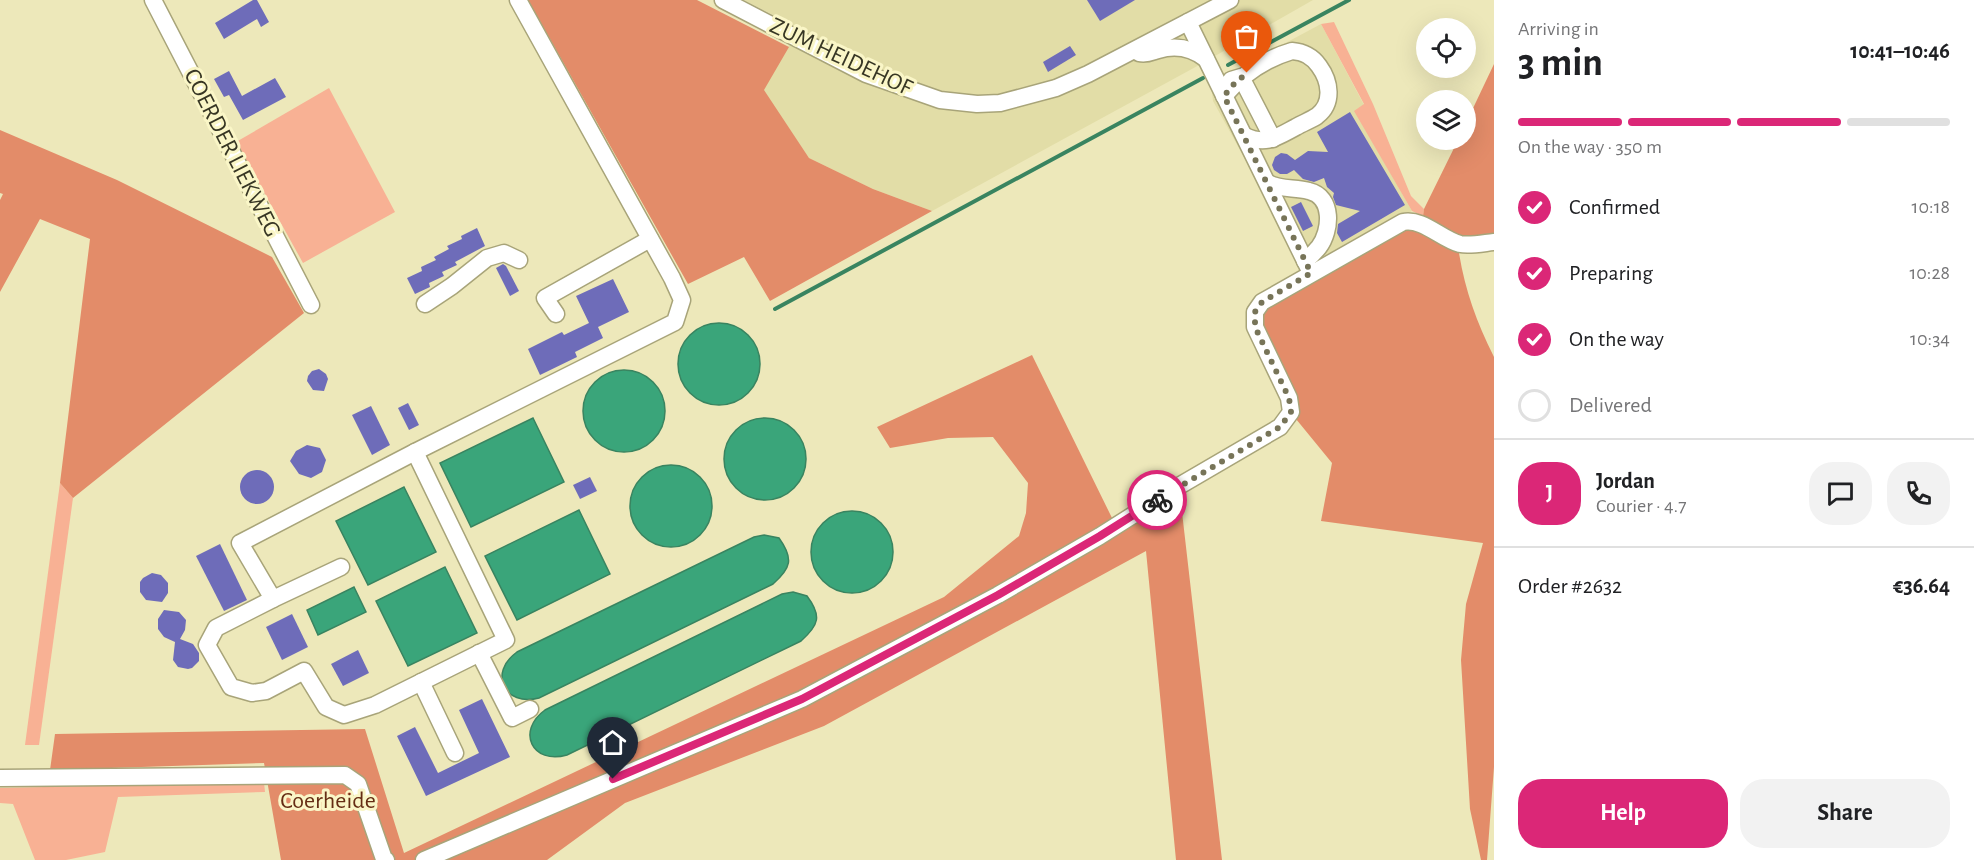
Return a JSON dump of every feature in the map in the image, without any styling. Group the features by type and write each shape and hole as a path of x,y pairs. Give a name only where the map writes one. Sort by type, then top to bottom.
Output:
{"street":[{"name":"COERDER LIEKWEG","path":"153,0 311,305"},
{"path":"273,599 240,543 675,321 682,300 672,278 518,0"},
{"name":"ZUM HEIDEHOF","path":"723,0 866,74 954,103 1000,103 1066,83 1230,0"},
{"path":"1188,22 1308,267"},
{"name":"ZUM HEIDEHOF","path":"1132,51 1146,55 1167,48 1185,48 1199,54 1225,80 1241,77"},
{"path":"1224,96 1241,77 1292,51 1311,57 1324,73 1329,92 1323,109 1318,115 1273,139 1262,142 1245,136"},
{"path":"1241,77 1273,139"},
{"path":"1268,183 1281,188 1309,191 1319,195 1326,206 1327,229 1308,267"},
{"path":"423,860 802,699 998,595 1280,427 1291,412 1289,398 1255,327 1255,312 1262,302 1308,267 1409,221 1462,244 1494,242"},
{"path":"556,314 545,298 650,239"},
{"path":"425,304 487,258 504,253 519,260"},
{"path":"341,567 216,628 207,645 231,687 252,693 266,691 304,671 326,707 344,715 375,705 506,640 415,452"},
{"path":"479,653 512,718 530,709"},
{"path":"421,682 455,753"},
{"path":"0,778 345,775 358,784 386,860"}],"shaded area":[{"path":"744,0 1313,0 932,211 873,189 809,158 763,90 799,28"},
{"path":"1334,22 1373,104 1411,196 1424,209 1423,216 1412,211 1354,111 1364,104 1321,24"},
{"path":"1321,24 1364,105 1355,111 1412,211 1307,272 1213,101 1211,83"},
{"path":"329,88 395,212 303,263 236,142"},
{"path":"719,323 735,326 748,335 757,348 760,364 757,380 748,393 735,402 719,405 703,402 690,393 681,380 678,364 681,348 690,335 703,326"},
{"path":"624,370 640,373 653,382 662,395 665,411 662,427 653,440 640,449 624,452 608,449 595,440 586,427 583,411 586,395 595,382 608,373"},
{"path":"533,418 564,482 471,527 440,463"},
{"path":"765,418 781,421 794,430 803,443 806,459 803,475 794,488 781,497 765,500 749,497 736,488 727,475 724,459 727,443 736,430 749,421"},
{"path":"671,465 687,468 700,477 709,490 712,506 709,522 700,535 687,544 671,547 655,544 642,535 633,522 630,506 633,490 642,477 655,468"},
{"path":"60,483 73,498 39,745 25,745"},
{"path":"404,487 436,552 368,585 336,521"},
{"path":"579,510 610,574 517,620 485,556"},
{"path":"852,511 868,514 881,523 890,536 893,552 890,568 881,581 868,590 852,593 836,590 823,581 814,568 811,552 814,536 823,523 836,514"},
{"path":"764,535 779,538 787,552 787,568 773,584 539,698 517,698 504,686 503,669 508,660 517,652 754,537"},
{"path":"445,567 477,633 408,666 376,601"},
{"path":"354,587 366,612 318,635 307,610"},
{"path":"793,592 807,596 816,615 815,625 801,641 567,755 555,757 545,755 537,751 532,744 531,727 536,718 545,710 782,594"},
{"path":"264,782 265,792 118,797 105,852 66,860 35,860 13,804 0,803 0,788"}],"green space":[{"path":"528,0 697,0 789,47 764,90 809,158 873,189 932,211 770,301 744,257 688,284"},
{"path":"1494,64 1494,241 1457,240 1470,300 1494,357 1494,767 1487,860 1481,860 1470,809 1461,660 1466,604 1483,543 1321,521 1332,463 1296,419 1259,325 1261,308 1293,287 1423,216 1424,209 1453,150 1476,150 1476,102"},
{"path":"0,130 117,180 272,257 304,313 73,498 60,483 90,239 40,219 0,292 0,200 3,194 0,193"},
{"name":"Coerheide","path":"1032,355 1113,520 1179,486 1222,860 1176,860 1146,551 824,726 625,803 547,860 281,860 264,763 50,770 55,734 365,729 404,853 944,597 1019,536 1026,513 1028,483 993,437 948,438 890,448 877,427"}],"building":[{"path":"253,0 257,0 269,22 261,27 257,19 224,39 215,23"},
{"path":"1087,0 1135,0 1100,21"},
{"path":"1070,46 1076,55 1048,72 1043,62"},
{"path":"229,71 242,96 275,78 286,97 243,120 229,95 224,97 214,79"},
{"path":"1350,112 1405,205 1342,242 1337,233 1338,224 1360,211 1336,205 1334,193 1327,187 1324,178 1314,182 1303,179 1294,170 1287,174 1280,174 1274,170 1272,165 1275,157 1281,153 1295,160 1308,151 1328,152 1317,132"},
{"path":"1301,202 1313,226 1303,231 1291,207"},
{"path":"477,228 485,246 455,262 457,265 442,272 444,276 429,283 430,287 415,294 407,278 422,271 421,267 436,260 434,257 449,249 447,246"},
{"path":"503,264 519,291 510,296 496,268"},
{"path":"613,279 629,312 598,327 603,338 575,352 577,357 540,375 528,349 562,332 564,335 589,323 576,296"},
{"path":"319,369 326,374 328,379 324,391 313,390 307,381 312,371"},
{"path":"408,403 419,425 409,430 398,408"},
{"path":"371,406 390,445 372,455 352,415"},
{"path":"307,445 320,448 326,460 322,472 311,478 299,474 290,461 296,451"},
{"path":"257,470 269,475 274,487 269,499 257,504 245,499 240,487 245,475"},
{"path":"590,477 597,491 580,499 573,485"},
{"path":"220,544 247,600 224,611 196,556"},
{"path":"152,573 161,575 168,583 168,593 162,602 146,600 140,592 140,582"},
{"path":"164,610 179,612 186,620 185,630 180,639 193,644 199,653 199,661 192,668 178,667 173,660 175,642 164,637 158,629 158,619"},
{"path":"292,614 308,647 282,660 266,627"},
{"path":"358,650 369,673 343,686 331,664"},
{"path":"482,699 510,757 426,796 397,736 415,727 438,773 479,753 459,710"}],"waterway":[{"path":"1228,65 1349,0"},
{"path":"775,309 1203,78"}],"way so far":[{"path":"1157,500 1280,427 1291,412 1289,398 1255,327 1255,312 1262,302 1311,273 1224,96 1247,73"}],"route":[{"path":"613,779 802,699 998,595 1157,500"}]}
